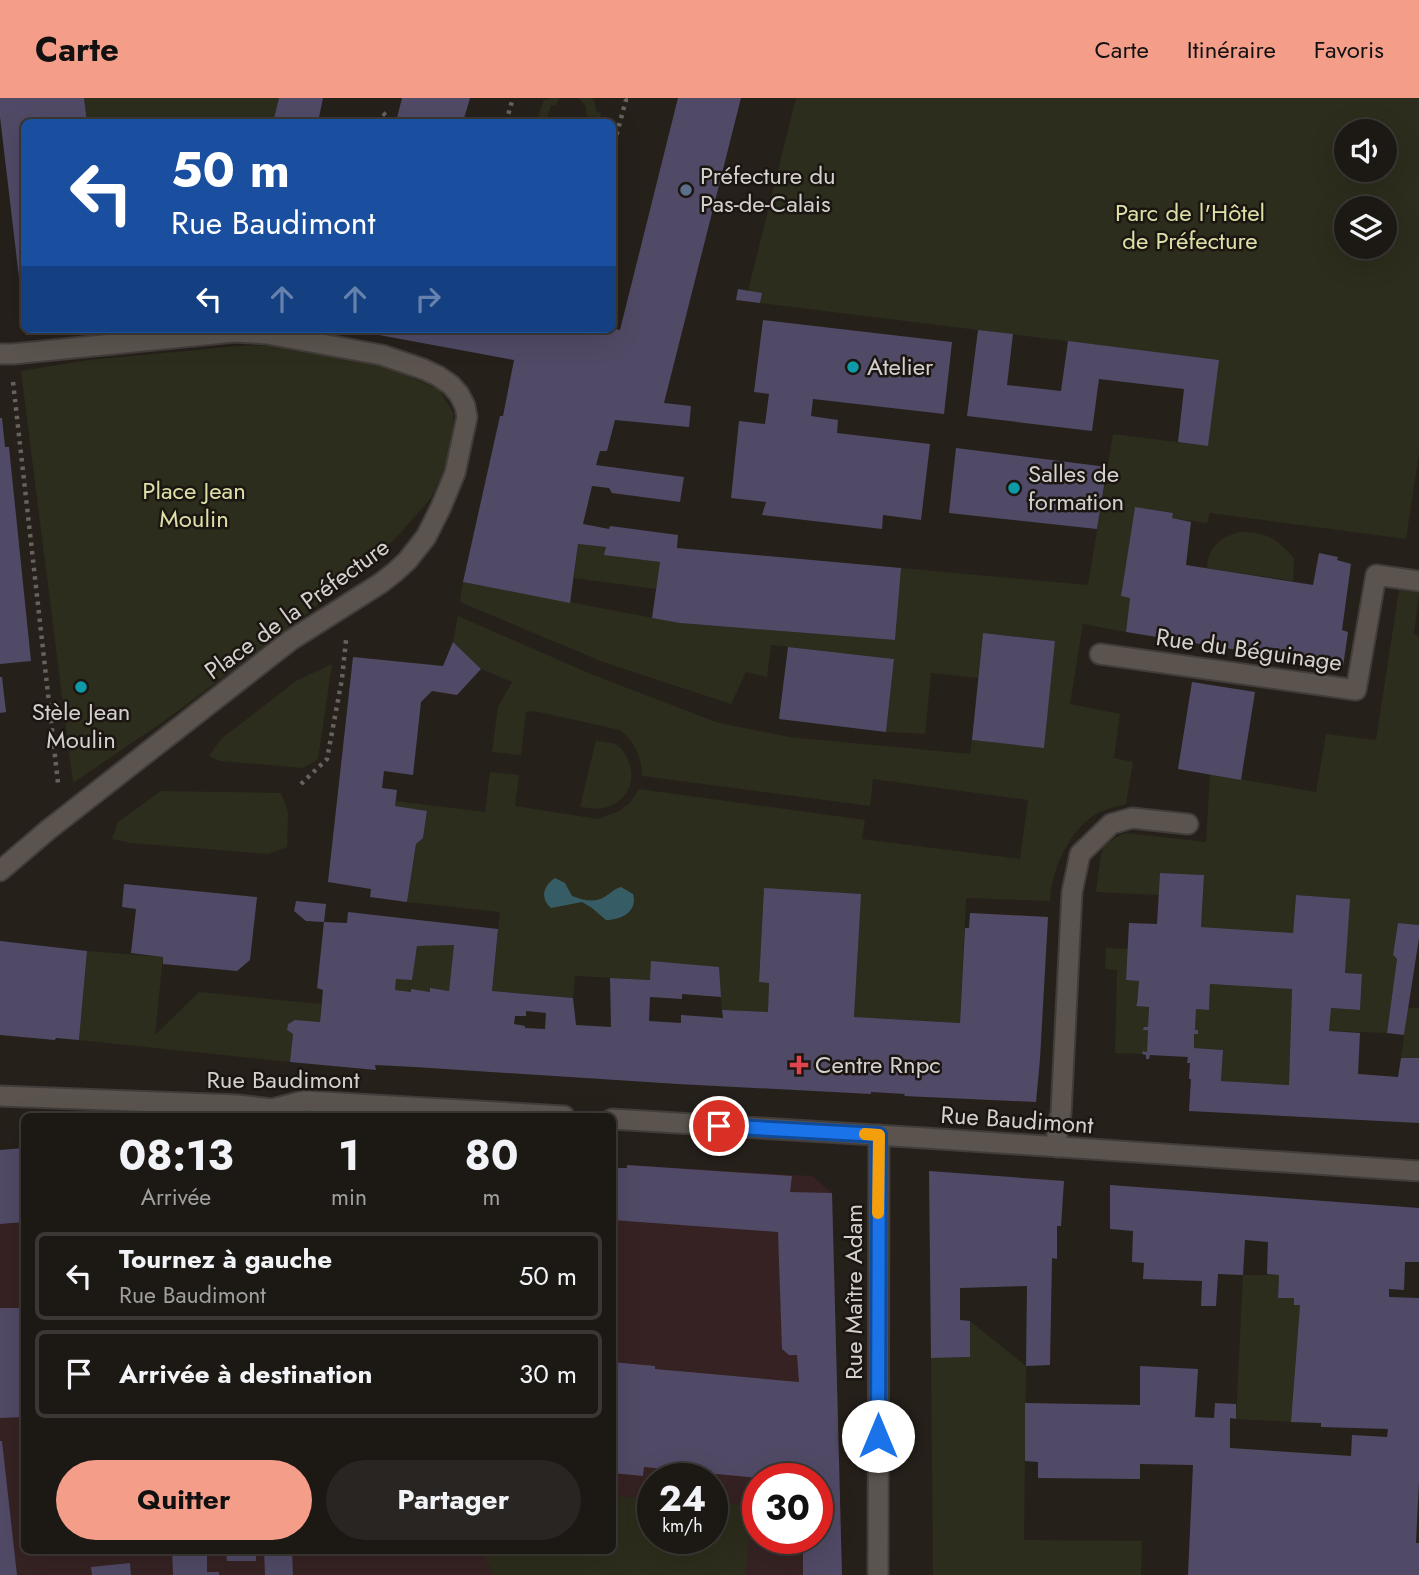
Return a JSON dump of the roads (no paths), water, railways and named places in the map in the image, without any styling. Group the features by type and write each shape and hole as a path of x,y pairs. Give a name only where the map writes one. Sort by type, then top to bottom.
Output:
{"street":[{"name":"Place de la Préfecture","path":"7,354 224,333"},
{"name":"Place de la Préfecture","path":"0,871 23,849 291,639 381,583 407,561 426,537 441,506 455,473 467,416 459,394 451,386 423,369 382,355 250,333"},
{"name":"Rue du Béguinage","path":"1100,654 1356,690 1376,575 1419,581"},
{"path":"1056,1147 1072,892 1080,854 1111,824 1132,818 1188,824"},
{"name":"Rue Baudimont","path":"0,1096 237,1105 272,1109 304,1101 513,1113"},
{"name":"Rue Baudimont","path":"616,1119 1419,1171"},
{"name":"Rue Maître Adam","path":"878,1575 879,1135"}],"water":[{"path":"555,878 565,883 572,896 589,900 602,898 621,887 633,894 633,905 623,916 606,920 582,902 551,908 545,900 544,892"}],"place":[{"name":"Préfecture du Pas-de-Calais","path":"686,190"},
{"name":"Atelier","path":"853,367"},
{"name":"Salles de formation","path":"1014,488"},
{"name":"Stèle Jean Moulin","path":"81,687"},
{"name":"Centre Rnpc","path":"799,1065"}],"park label":[{"name":"Parc de l'Hôtel de Préfecture","path":"1190,227"},
{"name":"Place Jean Moulin","path":"194,505"}]}
